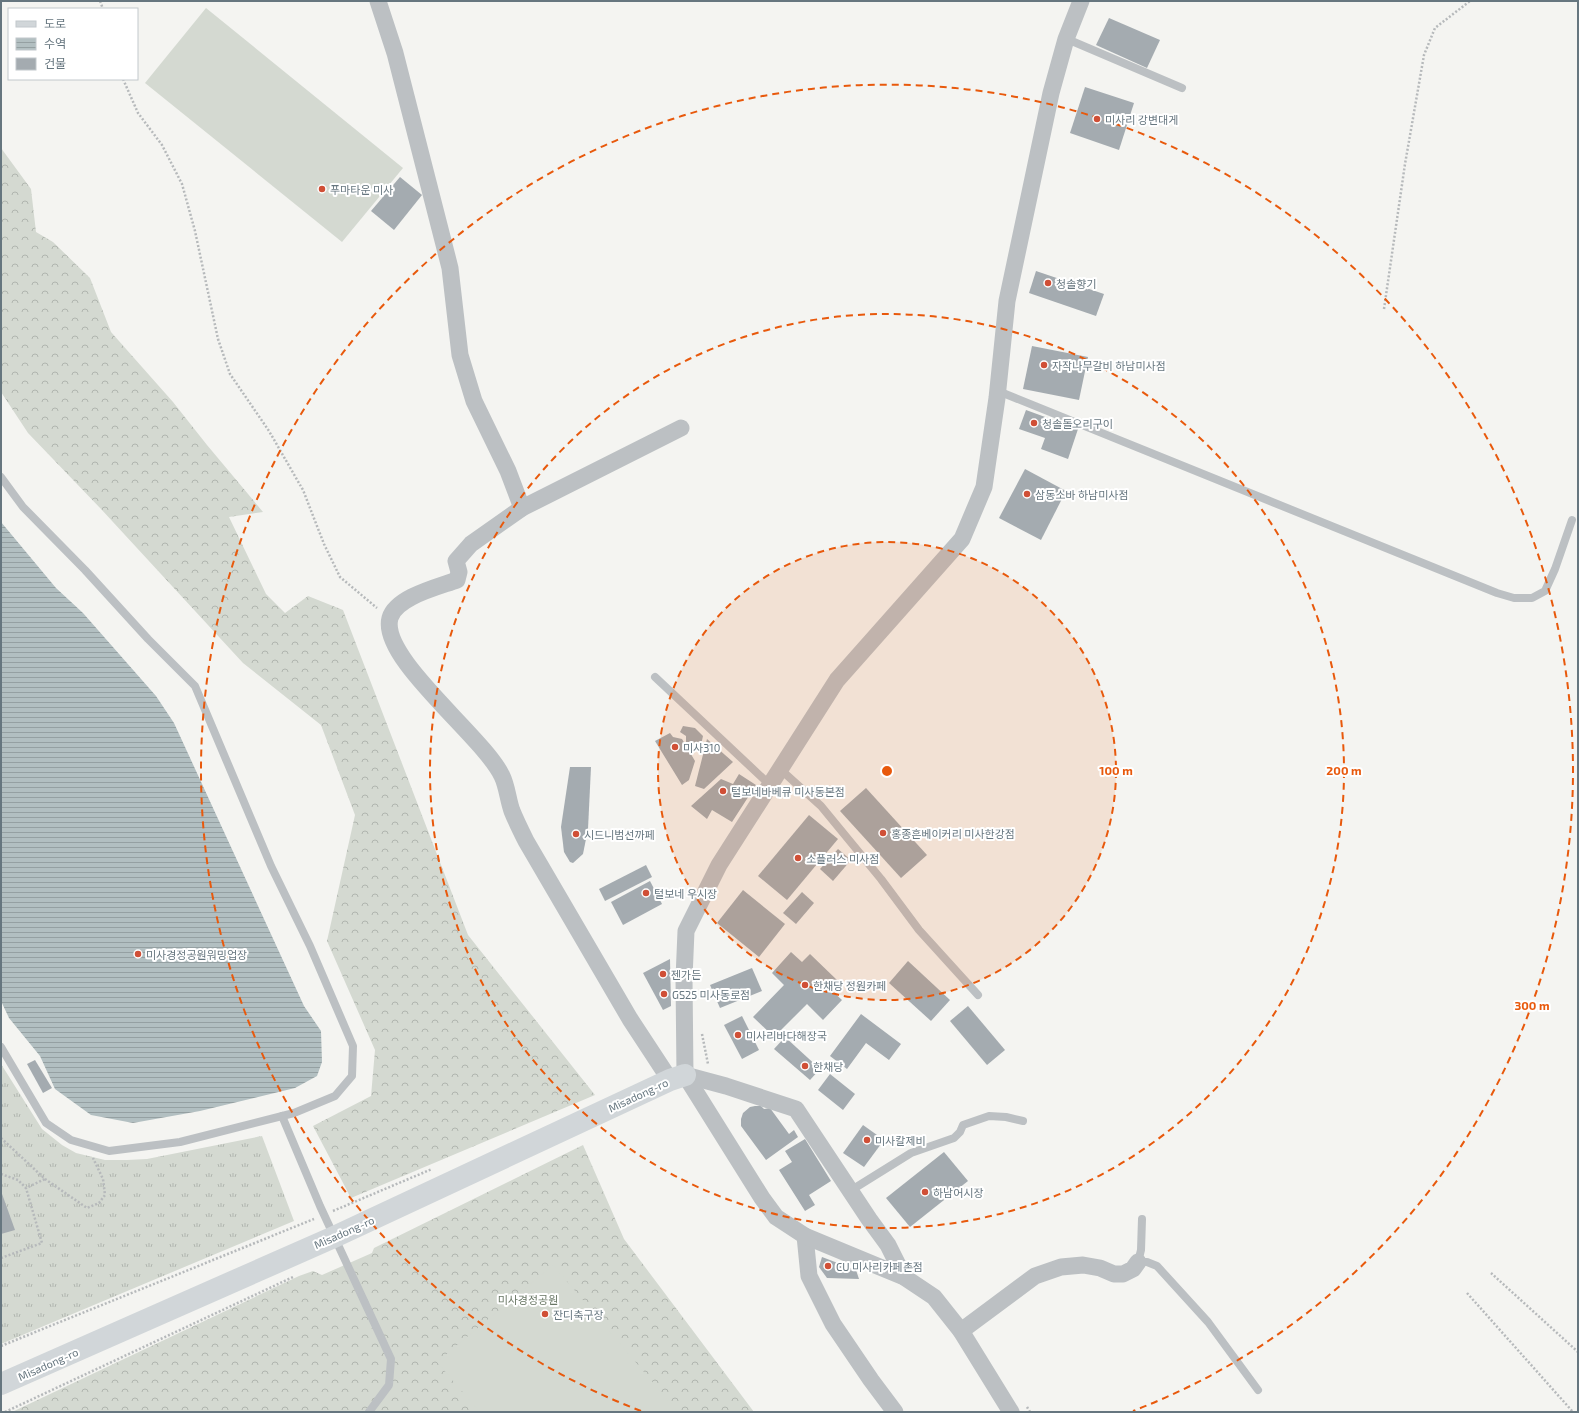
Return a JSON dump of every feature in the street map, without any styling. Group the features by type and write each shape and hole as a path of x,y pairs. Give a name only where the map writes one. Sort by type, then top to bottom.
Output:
{"street":[{"path":"378,1 397,60 450,268 460,355 474,401 508,471 522,508"},
{"path":"678,1078 686,930 719,865 837,680 962,539 984,487 998,391 1007,301 1051,93 1067,39 1081,1"},
{"path":"681,428 522,508 471,544 456,561 460,572 457,580 406,601 397,607 390,618 390,634 398,652 420,680 480,744 502,776 512,811 526,841 630,1019 678,1078 776,1217 805,1236 904,1277 934,1297 961,1331 1011,1412"},
{"path":"678,1078 726,1086 796,1109 850,1191 888,1245 904,1277"},
{"name":"Misadong-ro","path":"1,1384 334,1236 678,1078"},
{"path":"805,1236 809,1276 833,1324 895,1412"},
{"path":"961,1331 1035,1276 1061,1267 1083,1265 1100,1268 1114,1274 1123,1274 1133,1269 1138,1262"}],"lane":[{"path":"1067,39 1182,88"},
{"path":"998,391 1497,593 1514,598 1532,598 1545,591 1572,520"},
{"path":"1,477 23,506 85,570 148,639 195,686 271,866 310,946 339,1011 353,1046 352,1076 336,1096 294,1113 180,1142 109,1151 70,1140 46,1123 1,1047"},
{"path":"655,676 770,785"},
{"path":"780,769 821,806 881,879 918,930 978,995"},
{"path":"282,1116 324,1215 391,1359 389,1385 369,1412"},
{"path":"850,1191 912,1153 954,1138 960,1132 963,1125 989,1116 1006,1117 1023,1121"},
{"path":"1142,1219 1141,1250 1138,1262 1147,1262 1157,1266 1208,1322 1258,1390"}],"path":[{"path":"1384,309 1405,164 1424,55 1435,28 1470,1"},
{"path":"123,80 138,114 162,145 182,184 195,232 218,339 230,374 269,431 303,490 324,544 340,577 390,618"},
{"path":"1,1138 45,1179 88,1208 99,1203 105,1195 103,1179 86,1144"},
{"path":"1,1346 324,1215 434,1168"},
{"path":"1,1174 18,1180 26,1188 42,1243 1,1258"},
{"path":"26,1188 45,1179"},
{"path":"1491,1273 1578,1352"},
{"path":"1467,1293 1573,1412"}],"green space":[{"path":"206,8 403,168 342,242 145,83"},
{"path":"1,148 31,189 36,232 53,242 90,278 111,332 173,402 263,512 229,517 266,594 285,613 308,596 343,610 468,935 595,1095 351,1198 313,1126 371,1096 375,1050 327,941 355,815 321,725 243,663 101,509 28,433 1,392"},
{"path":"1,1064 42,1129 62,1145 76,1153 105,1160 147,1159 262,1136 294,1221 1,1344"},
{"name":"미사경정공원","path":"583,1145 624,1239 754,1412 12,1412 299,1276 313,1271 322,1275 372,1253 374,1248"},
{"name":"잔디축구장","path":"553,1265 678,1412 480,1412 437,1362"}],"water":[{"path":"1,522 56,588 83,613 156,696 174,723 304,1006 321,1031 322,1062 317,1076 295,1088 200,1111 133,1123 91,1115 55,1089 40,1056 9,1018 1,1001"}],"building":[{"path":"1109,18 1160,40 1147,68 1096,45"},
{"path":"1085,87 1134,103 1119,150 1070,133"},
{"path":"400,177 422,195 394,230 371,211"},
{"path":"1036,271 1104,294 1096,316 1029,293"},
{"path":"1032,346 1088,357 1079,400 1023,389"},
{"path":"1026,410 1078,429 1068,459 1041,449 1045,438 1019,429"},
{"path":"1025,469 1066,491 1041,540 999,518"},
{"path":"683,726 695,728 703,736 701,745 686,743 686,736 680,732"},
{"path":"670,733 673,737 682,739 695,761 689,780 682,785 655,741"},
{"path":"707,739 733,762 704,789 695,786"},
{"path":"570,767 591,767 588,829 583,854 573,863 570,862 564,852 561,827"},
{"path":"739,774 756,785 732,822 712,810 707,819 691,806 721,779 733,784"},
{"name":"홍종흔베이커리 미사한강점","path":"866,788 927,855 901,878 840,811"},
{"name":"소플러스 미사점","path":"809,815 838,839 787,900 758,876"},
{"path":"838,849 851,860 833,881 820,869"},
{"path":"646,865 652,877 605,901 599,889"},
{"path":"650,881 662,904 623,925 611,902"},
{"path":"743,890 785,924 759,957 717,923"},
{"path":"802,892 814,903 796,924 783,913"},
{"path":"791,952 802,962 810,954 837,980 829,988 842,1000 823,1020 807,1004 774,1037 753,1017 784,985 772,973"},
{"path":"670,959 671,1006 663,1010 643,973"},
{"path":"908,961 950,1000 931,1021 889,983"},
{"path":"752,968 762,991 720,1008 710,985"},
{"path":"968,1006 1005,1050 987,1065 950,1021"},
{"path":"861,1014 901,1044 889,1060 866,1043 847,1069 830,1056"},
{"path":"742,1016 759,1050 742,1059 724,1025"},
{"path":"785,1037 820,1069 810,1080 774,1049"},
{"path":"35,1060 52,1088 43,1093 27,1064"},
{"path":"830,1074 855,1094 843,1110 818,1090"},
{"path":"761,1106 764,1109 770,1108 789,1134 794,1130 798,1137 766,1160 741,1126 743,1113 750,1107"},
{"path":"863,1125 884,1140 864,1167 843,1153"},
{"path":"805,1139 831,1181 809,1195 815,1205 805,1211 779,1170 792,1162 785,1151"},
{"path":"944,1152 968,1181 910,1227 886,1198"},
{"path":"1,1191 15,1230 1,1234"},
{"path":"822,1257 856,1270 859,1279 827,1278 819,1267"}],"place":[{"name":"미사리 강변대게","path":"1097,119"},
{"name":"푸마타운 미사","path":"322,189"},
{"name":"청솔향기","path":"1048,283"},
{"name":"자작나무갈비 하남미사점","path":"1044,365"},
{"name":"청솔돌오리구이","path":"1034,423"},
{"name":"삼동소바 하남미사점","path":"1027,494"},
{"name":"미사310","path":"675,747"},
{"name":"털보네바베큐 미사동본점","path":"723,791"},
{"name":"홍종흔베이커리 미사한강점","path":"883,833"},
{"name":"시드니범선까페","path":"576,834"},
{"name":"소플러스 미사점","path":"798,858"},
{"name":"털보네 우시장","path":"646,893"},
{"name":"미사경정공원워밍업장","path":"138,954"},
{"name":"젠가든","path":"663,974"},
{"name":"한채당 정원카페","path":"805,985"},
{"name":"GS25 미사동로점","path":"664,994"},
{"name":"미사리바다해장국","path":"738,1035"},
{"name":"한채당","path":"805,1066"},
{"name":"미사칼제비","path":"867,1140"},
{"name":"하남어시장","path":"925,1192"},
{"name":"CU 미사리카페촌점","path":"828,1266"},
{"name":"잔디축구장","path":"545,1314"}]}
